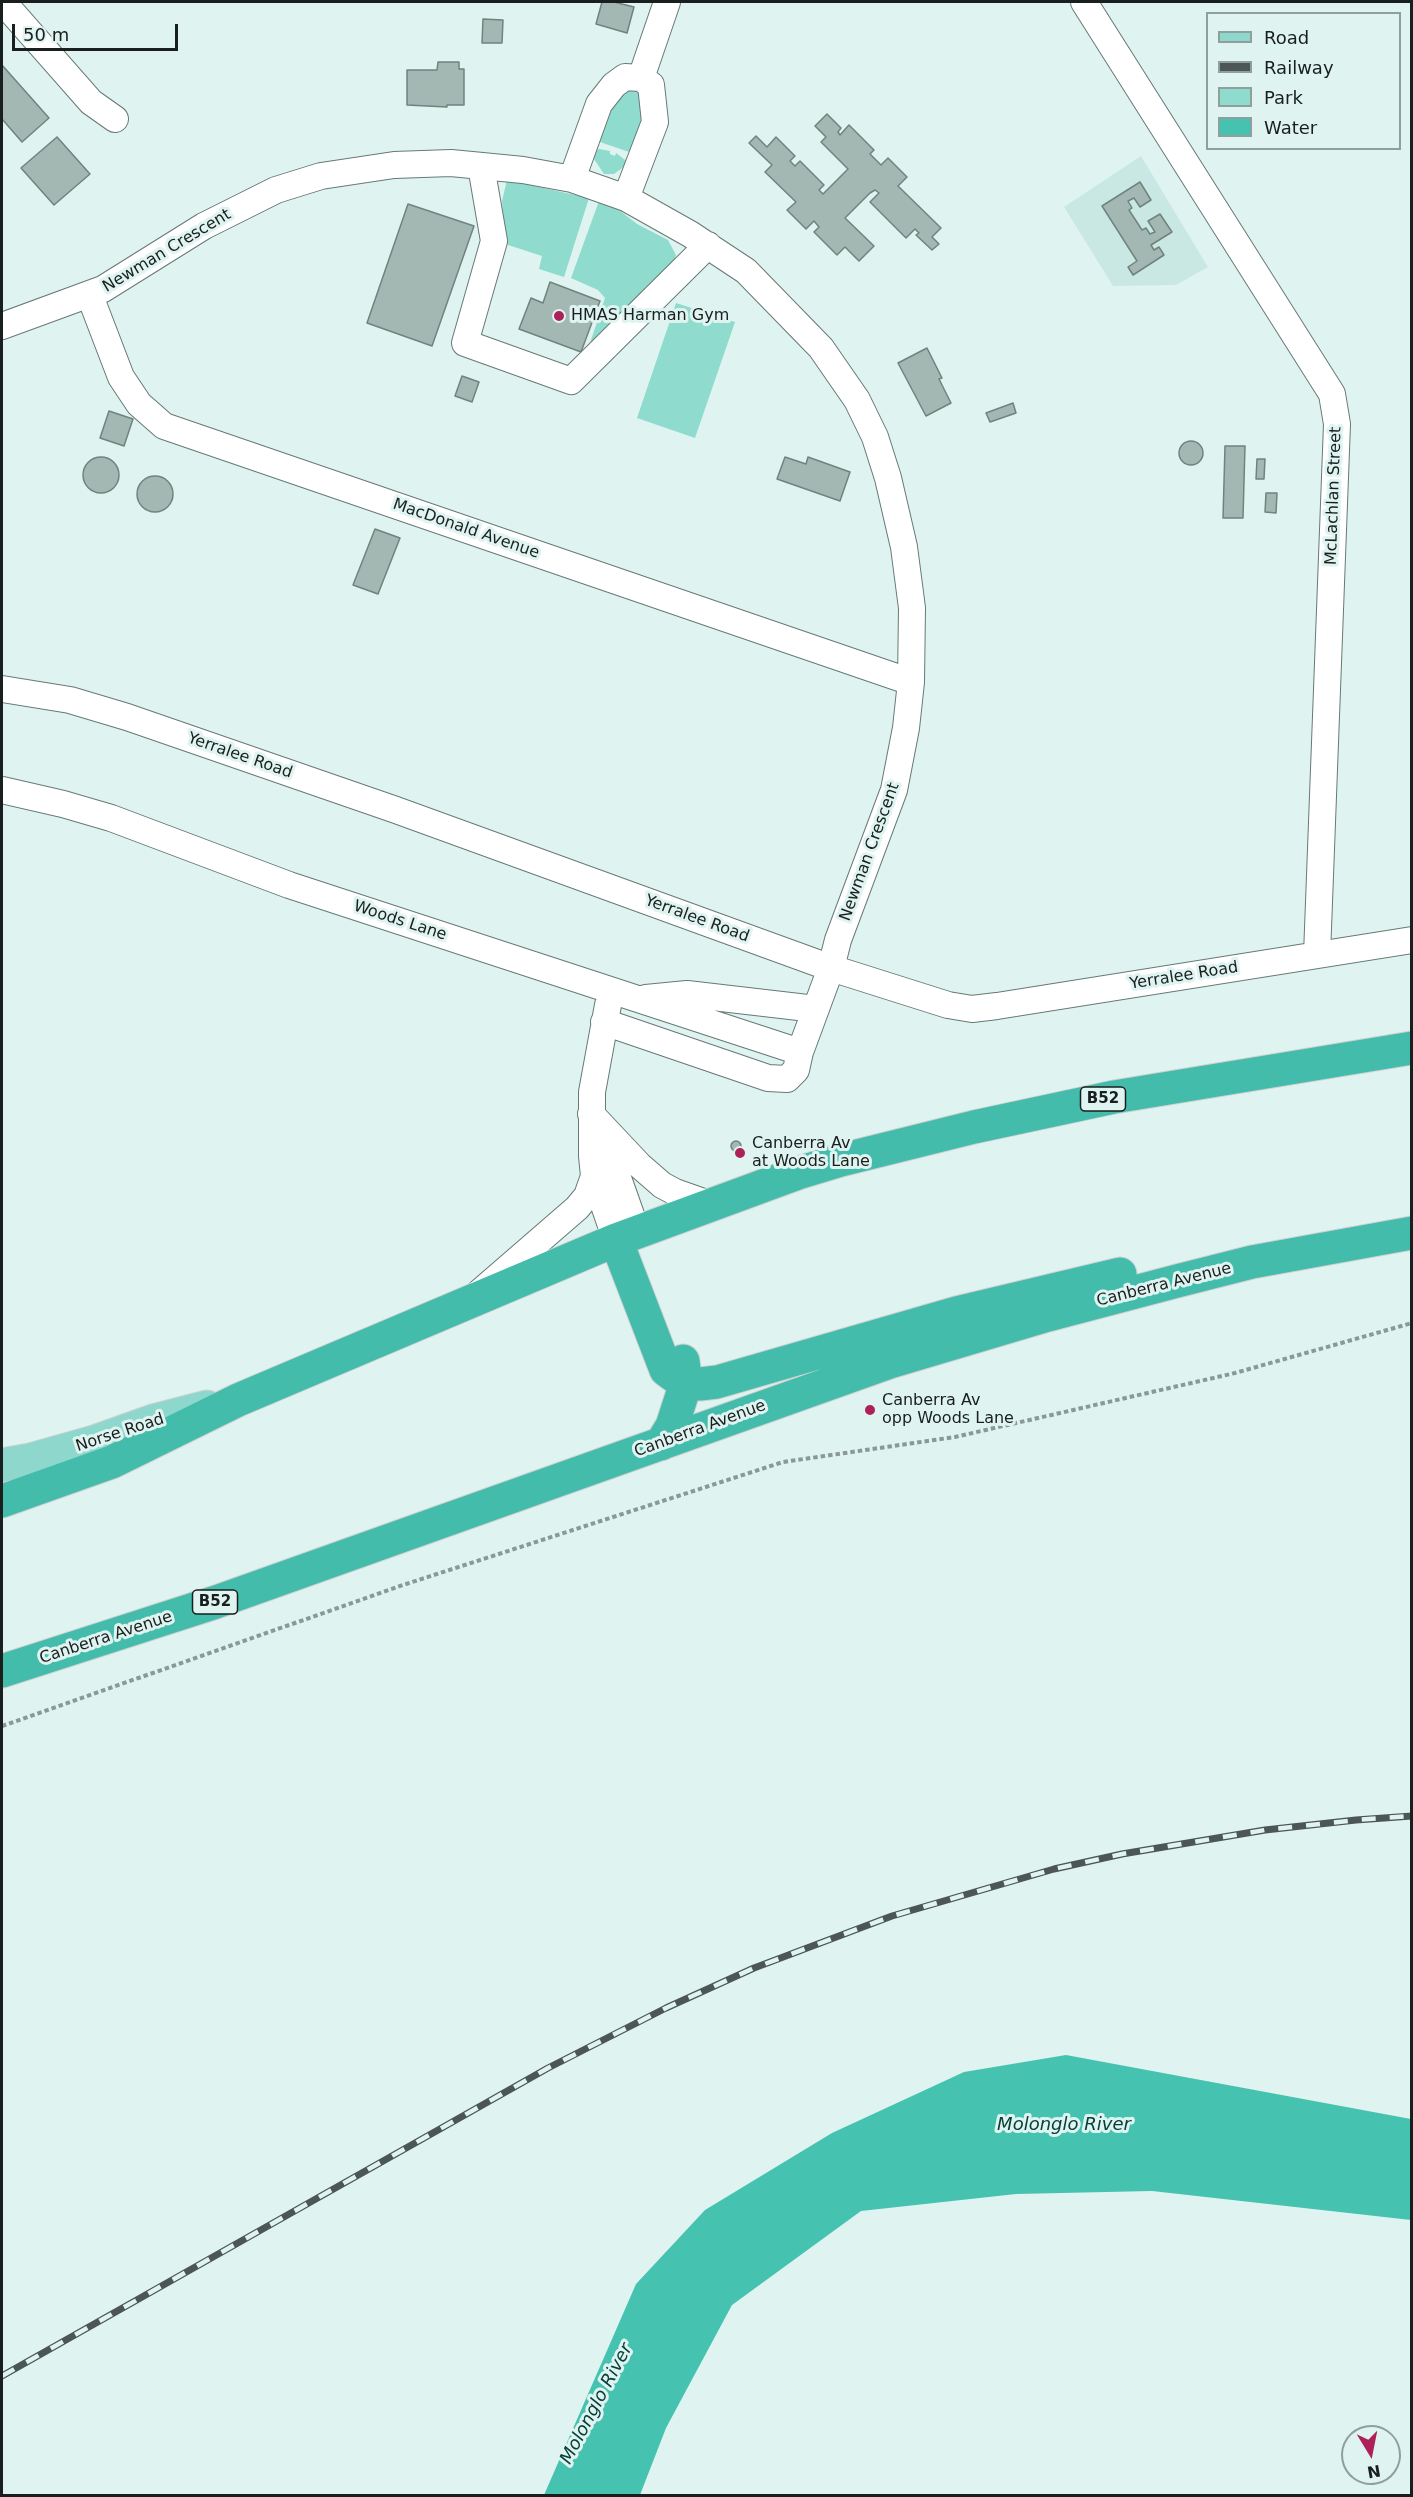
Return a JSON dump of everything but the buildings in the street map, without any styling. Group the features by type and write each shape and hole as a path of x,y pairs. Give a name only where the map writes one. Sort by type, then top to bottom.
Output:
{"highway":[{"name":"B52","path":"2,1501 112,1461 238,1400 626,1236 709,1204 841,1160 974,1127 1114,1097 1412,1048"},
{"name":"Canberra Avenue","path":"2,1671 216,1602 890,1362 1048,1315 1252,1262 1412,1233"},
{"path":"626,1236 679,1348 685,1370 676,1416 661,1444"},
{"path":"684,1382 700,1384 717,1382 956,1313 1104,1277 1262,1249 1311,1242 1377,1238"}],"main road":[{"name":"Norse Road","path":"2,1465 30,1460 94,1442 153,1421 238,1400"}],"street":[{"path":"3,2 90,102 115,119"},
{"path":"640,78 667,2"},
{"name":"McLachlan Street","path":"1084,2 1332,394 1337,424 1317,955"},
{"path":"572,179 599,104 614,85 625,78 640,78 651,85 655,122 626,198"},
{"name":"Newman Crescent","path":"2,326 90,296 128,276 204,226 276,190 321,176 394,165 451,163 523,170 572,179 626,198 708,245 746,271 821,348 856,400 875,437 888,478 904,547 912,608 911,682 906,729 894,790 838,940 831,968 793,1073 787,1079 774,1079 604,1022"},
{"path":"480,166 494,241 465,343 571,381 708,245"},
{"name":"MacDonald Avenue","path":"90,296 121,377 139,404 164,426 911,682"},
{"name":"Yerralee Road","path":"2,688 70,700 127,717 396,810 831,968 932,1002 972,1009 1412,940"},
{"name":"Woods Lane","path":"2,790 111,818 279,881 800,1052"},
{"path":"466,1304 577,1208 587,1196 594,1176 592,1120 595,1067 611,990"},
{"path":"640,999 687,994 816,1009"},
{"path":"592,1120 662,1185 709,1204"},
{"path":"592,1120 618,1178 626,1236"},
{"path":"594,1176 626,1236"}],"path":[{"path":"2,1726 403,1585 783,1462 955,1437 1235,1373 1412,1323"}],"shaded area":[{"path":"1141,156 1208,267 1176,285 1113,286 1064,207"}],"green space":[{"path":"634,83 647,105 635,154 594,140 604,112"},
{"path":"599,149 610,151 610,154 615,156 616,153 629,163 614,174 604,174 594,159 594,151"},
{"path":"507,180 589,198 564,277 539,269 542,256 505,244 502,201"},
{"path":"599,201 619,210 637,224 668,240 676,255 674,261 595,344 590,343 605,298 598,290 571,278"},
{"path":"676,303 735,322 695,438 637,418"}],"water":[{"name":"Molonglo River","path":"1066,2055 1411,2119 1411,2220 1152,2191 1016,2194 861,2211 732,2305 666,2428 640,2495 544,2495 636,2284 705,2210 832,2133 964,2072"}],"railway":[{"path":"2,2376 548,2068 666,2008 754,1968 892,1916 1054,1869 1122,1854 1265,1830 1412,1816"}],"place":[{"name":"HMAS Harman Gym","path":"559,316"},
{"name":"Canberra Av at Woods Lane","path":"740,1153"},
{"name":"Canberra Av opp Woods Lane","path":"870,1410"}]}
